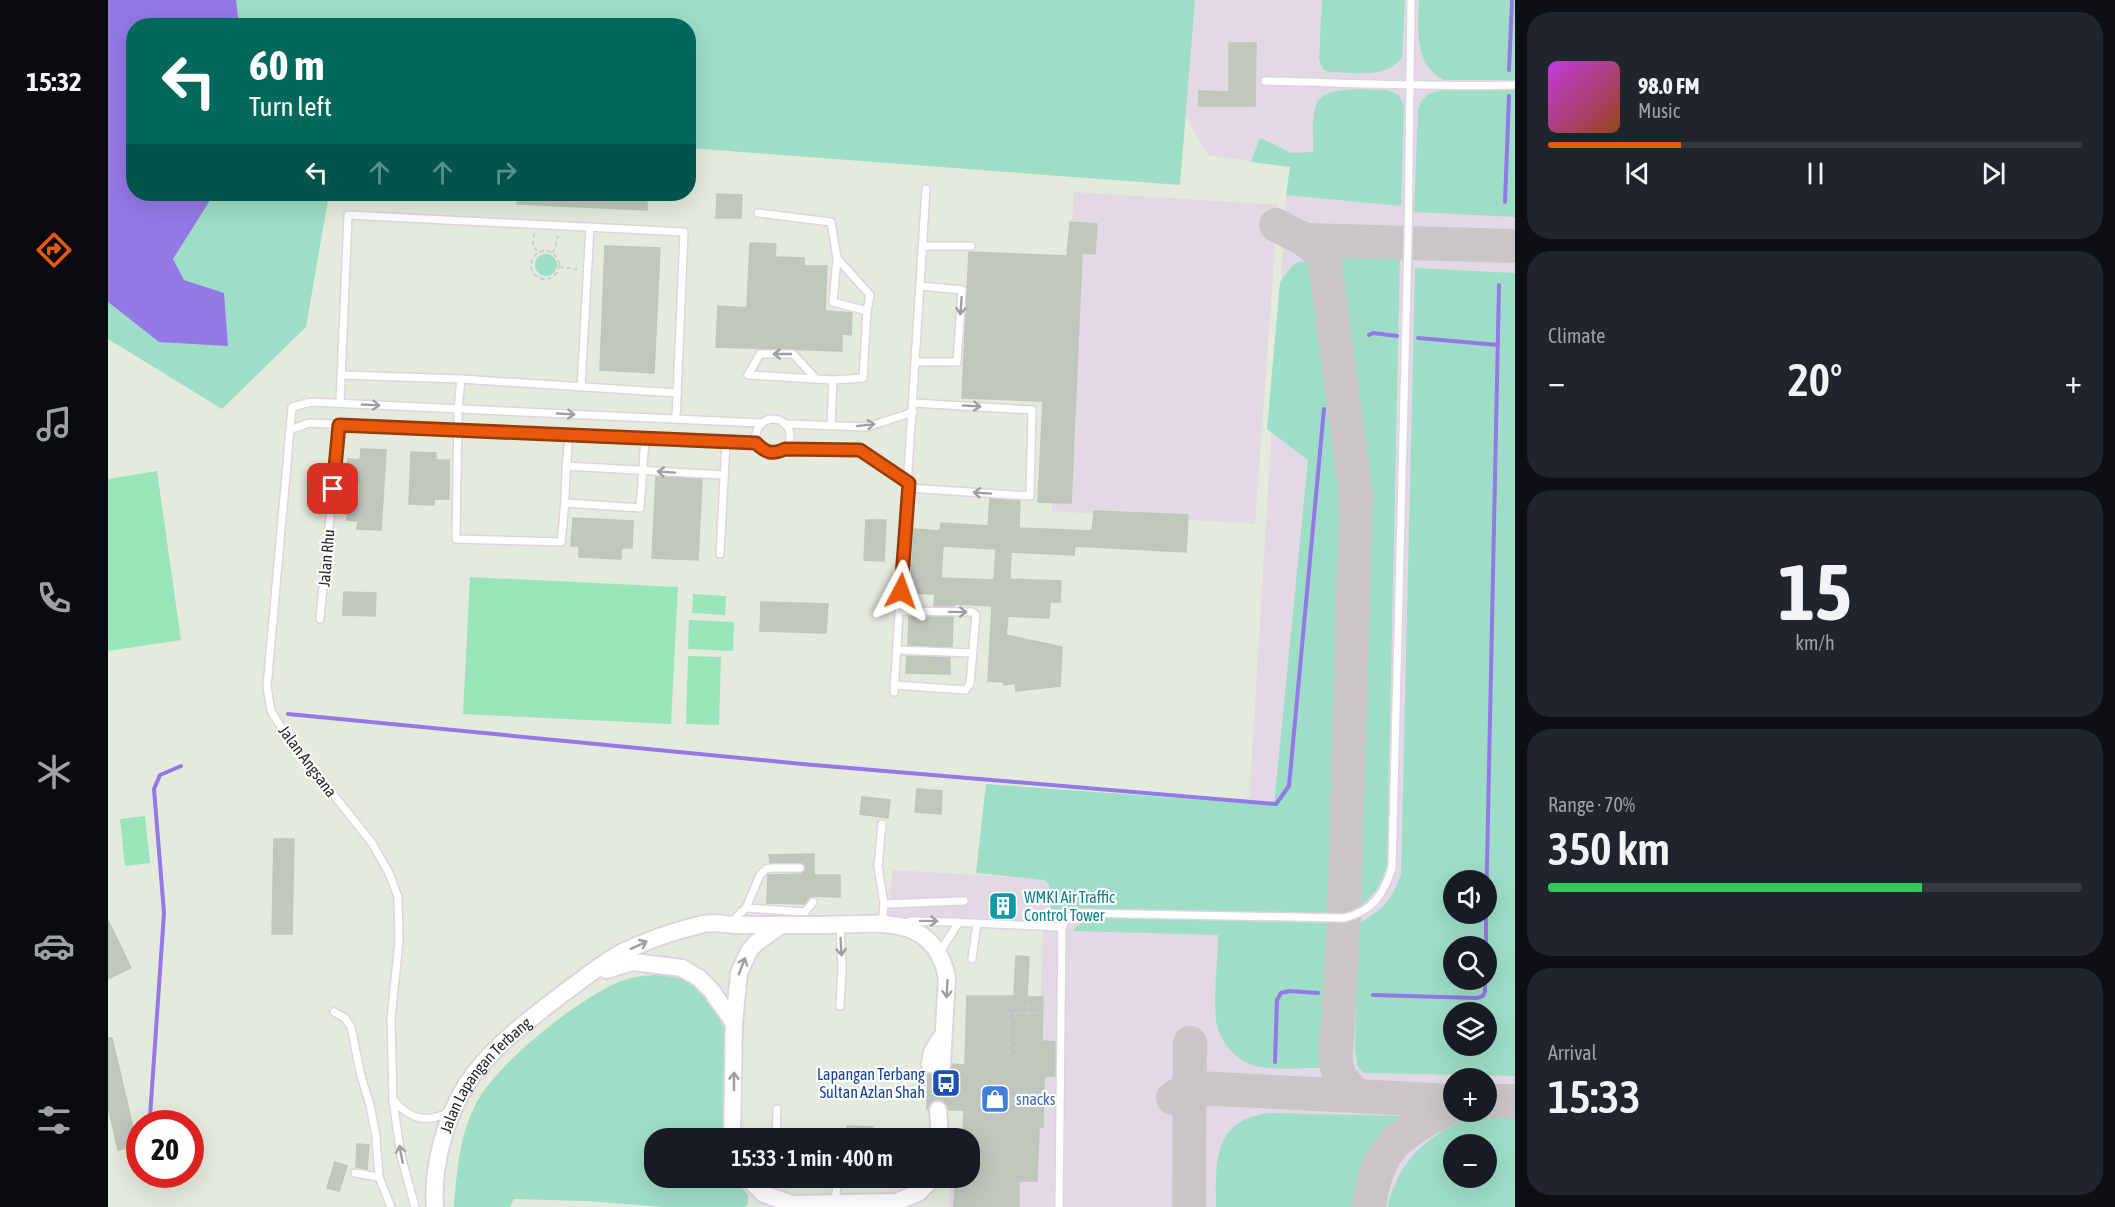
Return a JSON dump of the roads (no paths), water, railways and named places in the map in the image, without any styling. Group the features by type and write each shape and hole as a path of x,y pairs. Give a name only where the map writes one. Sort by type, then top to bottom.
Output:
{"street":[{"name":"Jalan Lapangan Terbang","path":"435,1207 436,1169 453,1109 466,1085 482,1064 539,1012 619,954 646,942 706,923 891,924 914,930 929,941 938,953 947,978 945,1030 936,1064"},
{"path":"732,1128 734,1023 737,986 743,961 756,943 781,925"},
{"name":"Jalan Lapangan Terbang","path":"589,974 633,962 682,968 699,978 711,990 734,1023"},
{"path":"758,1188 764,1194 792,1204 896,1202 918,1193 923,1188"}],"lane":[{"path":"1059,1207 1062,927 1071,915 1081,913 1344,918 1356,915 1380,897 1392,868 1411,84 1411,0"},
{"path":"1265,81 1441,86 1515,85"},
{"path":"900,611 972,612 976,615 970,684 965,690 894,689 926,189"},
{"path":"758,213 831,222 837,258 833,302 867,311"},
{"path":"676,419 684,232 348,215 340,404 760,423 769,418 779,419 787,424 867,427 913,412"},
{"path":"581,387 590,227"},
{"path":"922,246 971,246"},
{"path":"816,379 793,354 760,354 748,375 833,381 863,378 870,295 837,258"},
{"path":"916,362 957,362 962,290 920,286"},
{"path":"341,375 461,379 677,393"},
{"path":"461,379 458,409 456,539 561,542 566,503 569,435"},
{"path":"831,426 833,381"},
{"name":"Jalan Angsana","path":"340,404 310,402 292,407 267,687 271,711 285,734 372,843 389,873 398,897 399,942 391,1018 393,1100 401,1156 415,1207"},
{"path":"760,423 755,432 756,443 764,451 775,453 785,449 860,450 908,486 1030,496 1032,410 913,403"},
{"path":"290,430 309,423 756,443"},
{"path":"785,449 790,432 787,424"},
{"name":"Jalan Rhu","path":"320,619 339,425"},
{"path":"566,503 640,508 645,438"},
{"path":"720,554 726,442"},
{"path":"566,466 724,475"},
{"path":"897,650 972,653"},
{"path":"882,824 878,866 884,904 891,924 921,921 1062,927"},
{"path":"728,924 746,908 760,876 766,869 800,868"},
{"path":"884,904 964,901"},
{"path":"746,908 805,912 813,902"},
{"path":"938,953 959,922"},
{"path":"972,959 977,924"},
{"path":"840,925 842,969 840,1006"},
{"path":"334,1012 345,1018 351,1027 374,1125 379,1177 391,1207"},
{"path":"393,1100 401,1109 416,1119 442,1115 453,1109"},
{"path":"776,1128 777,1109"},
{"path":"354,1173 379,1177"},
{"path":"835,1203 837,1188"}],"waterway":[{"path":"1509,70 1512,0"},
{"path":"1505,202 1509,96"},
{"path":"1487,870 1499,285"},
{"path":"1369,335 1373,333 1397,336"},
{"path":"1418,338 1498,345"},
{"path":"288,714 802,764 1276,804 1289,786 1324,409"},
{"path":"150,1110 164,913 154,789 160,775 181,766"},
{"path":"1486,924 1486,936"},
{"path":"1373,995 1477,998 1483,996 1485,990"},
{"path":"1275,1062 1277,1000 1281,993 1289,991 1318,993"}],"tunnel":[{"path":"938,1110 942,1064"}],"place":[{"name":"WMKI Air Traffic Control Tower","path":"1003,906"},
{"name":"Lapangan Terbang Sultan Azlan Shah","path":"946,1083"},
{"name":"snacks","path":"995,1099"}]}
